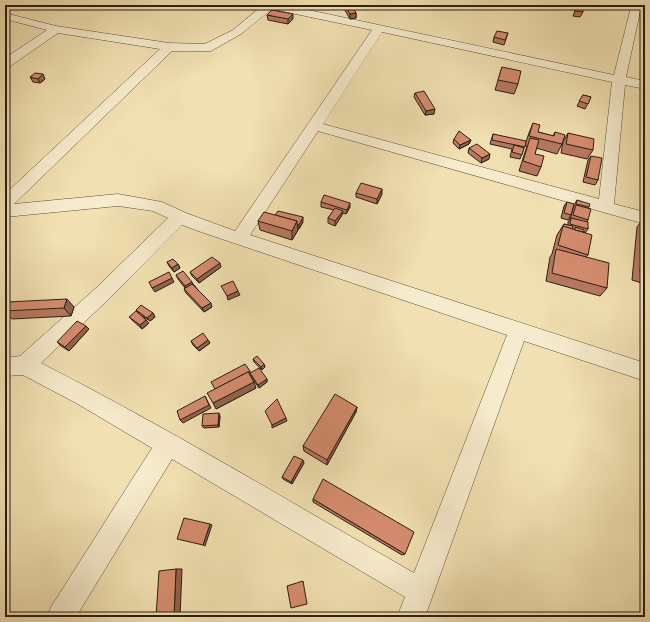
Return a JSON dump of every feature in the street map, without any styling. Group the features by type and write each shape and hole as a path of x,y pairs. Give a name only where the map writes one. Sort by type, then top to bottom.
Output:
{"street":[{"path":"5,16 56,29 169,47 207,48 237,32 270,5 645,85"},
{"path":"606,207 619,80 636,7"},
{"path":"5,64 56,29"},
{"path":"239,238 379,29"},
{"path":"5,203 169,47"},
{"path":"315,126 645,218"},
{"path":"5,211 118,200 156,206 180,217 239,238 645,372"},
{"path":"180,217 103,293 15,366 84,396 420,590"},
{"path":"410,617 518,331"},
{"path":"61,617 168,444"}],"building":[{"path":"345,5 351,5 356,13 350,14"},
{"path":"576,8 583,10 583,12 575,11"},
{"path":"272,10 293,14 288,19 267,15"},
{"path":"497,31 508,33 505,40 494,37"},
{"path":"502,67 521,71 518,84 498,80"},
{"path":"35,73 43,74 38,79 30,77"},
{"path":"424,91 435,109 426,111 415,93"},
{"path":"583,95 591,97 588,104 579,101"},
{"path":"533,123 540,125 538,132 554,136 555,132 565,135 562,144 529,136"},
{"path":"459,131 471,140 460,145 454,139"},
{"path":"568,133 594,139 593,150 566,144"},
{"path":"493,134 526,141 525,147 492,140"},
{"path":"530,138 539,140 535,154 544,156 541,167 523,161"},
{"path":"477,144 490,154 482,158 469,148"},
{"path":"514,145 524,148 522,155 512,152"},
{"path":"591,156 602,158 598,180 586,177"},
{"path":"361,183 382,189 377,199 356,193"},
{"path":"324,195 350,203 347,210 321,202"},
{"path":"577,200 590,204 589,207 576,204"},
{"path":"567,202 574,204 571,215 564,213"},
{"path":"576,205 591,209 588,220 573,215"},
{"path":"335,208 343,211 335,221 328,218"},
{"path":"278,211 303,217 299,225 297,224 297,221 275,215"},
{"path":"264,212 297,221 292,231 258,221"},
{"path":"571,218 588,222 588,229 570,224"},
{"path":"645,218 645,273 640,272"},
{"path":"564,224 573,226 572,229 563,226"},
{"path":"563,226 592,235 588,255 558,245"},
{"path":"575,227 584,230 584,232 575,230"},
{"path":"556,249 609,263 607,288 552,273"},
{"path":"212,257 220,263 197,279 190,272"},
{"path":"173,259 178,264 172,268 167,262"},
{"path":"183,271 192,282 185,286 176,275"},
{"path":"169,272 172,278 152,288 149,282"},
{"path":"233,281 238,291 227,296 221,286"},
{"path":"192,284 211,303 202,308 184,289"},
{"path":"67,299 64,308 5,311 7,302"},
{"path":"141,305 153,313 147,318 136,310"},
{"path":"136,311 146,320 140,325 129,317"},
{"path":"77,321 86,326 65,347 57,342"},
{"path":"203,333 208,340 197,348 191,341"},
{"path":"257,356 264,364 261,367 253,359"},
{"path":"245,364 250,371 215,389 211,382"},
{"path":"259,368 267,379 258,385 250,373"},
{"path":"248,372 254,382 213,403 207,393"},
{"path":"335,394 357,407 327,460 303,446"},
{"path":"205,396 209,405 180,420 177,411"},
{"path":"277,399 286,418 272,425 265,411"},
{"path":"219,413 218,425 202,426 203,414"},
{"path":"294,456 303,460 291,482 282,477"},
{"path":"323,479 414,532 405,554 313,499"},
{"path":"184,518 210,524 203,545 177,539"},
{"path":"176,569 174,617 156,617 159,571"},
{"path":"303,581 307,604 291,608 287,586"}]}
